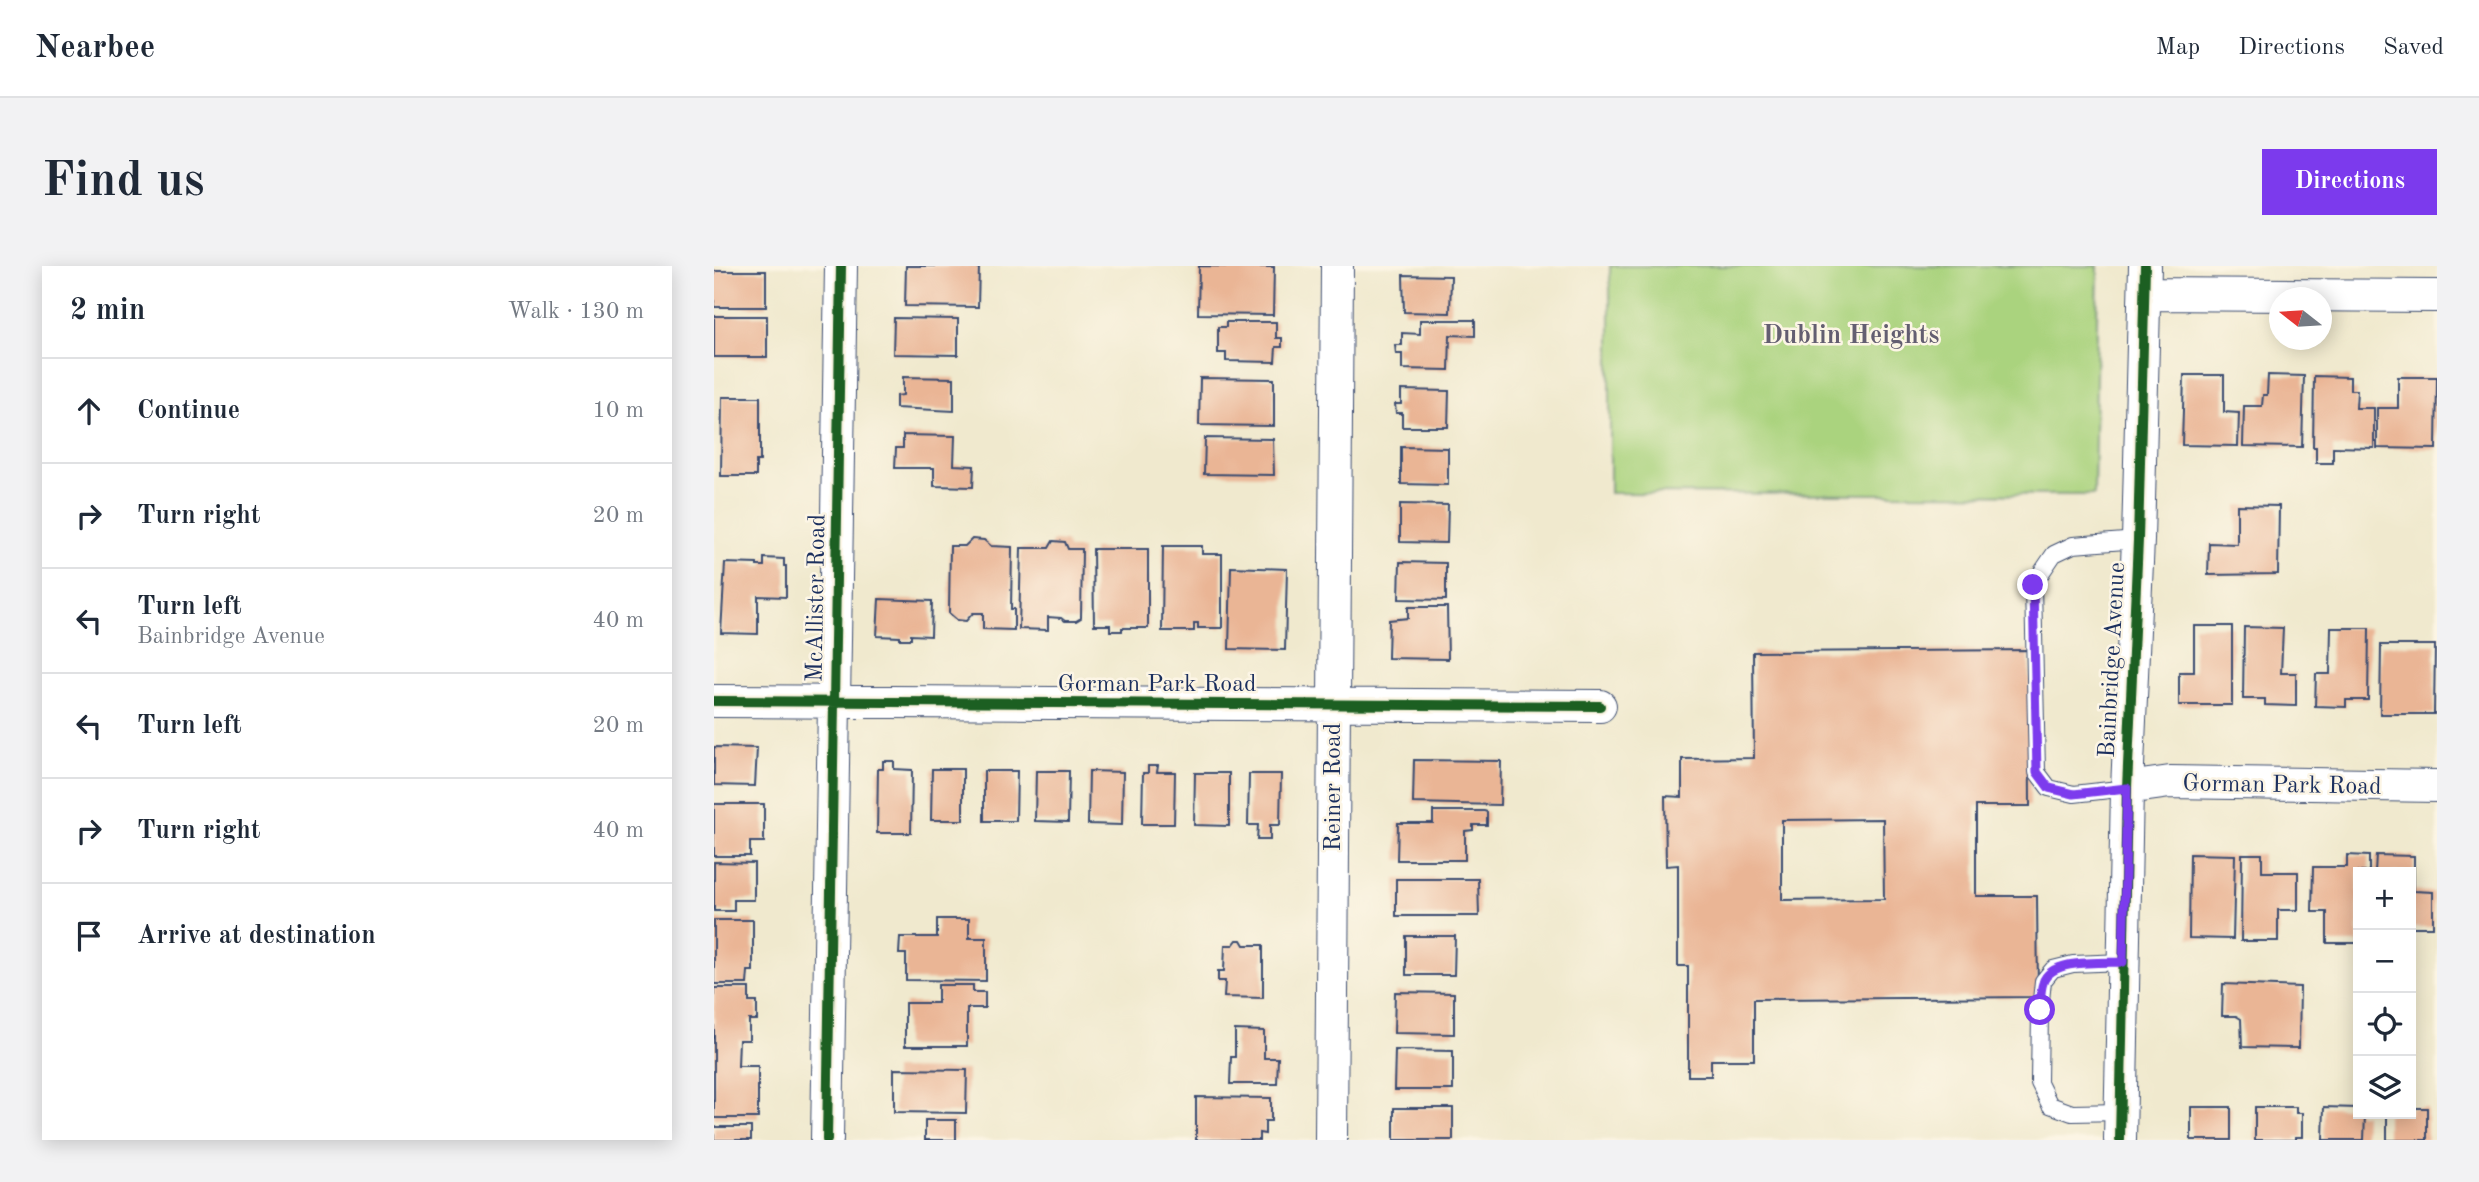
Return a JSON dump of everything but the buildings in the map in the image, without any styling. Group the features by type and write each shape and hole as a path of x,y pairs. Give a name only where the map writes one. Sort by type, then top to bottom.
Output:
{"street":[{"name":"McAllister Road","path":"827,1140 841,266"},
{"name":"Reiner Road","path":"1331,1140 1337,266"},
{"path":"2145,280 2437,296"},
{"name":"Bainbridge Avenue","path":"2121,1126 2127,788 2138,540 2145,280"},
{"name":"Gorman Park Road","path":"714,701 1600,706"},
{"name":"Gorman Park Road","path":"2127,788 2170,782 2437,786"}],"lane":[{"path":"2127,788 2074,794 2049,788 2037,772 2033,585 2054,554 2073,545 2138,540"},
{"path":"2121,1126 2050,1105 2039,1083 2043,981 2053,969 2073,964 2123,962"}],"green space":[{"path":"1610,266 2098,266 2094,495 1610,493"}],"cycle path":[{"path":"827,1140 841,266"},
{"path":"2120,1140 2127,788 2138,540 2145,266"},
{"path":"714,701 1600,706"}],"district":[{"name":"Dublin Heights","path":"1851,334"}],"route":[{"path":"2033,585 2037,772 2049,788 2074,794 2127,788 2123,962 2073,964 2053,969 2043,981 2040,1010"}]}
